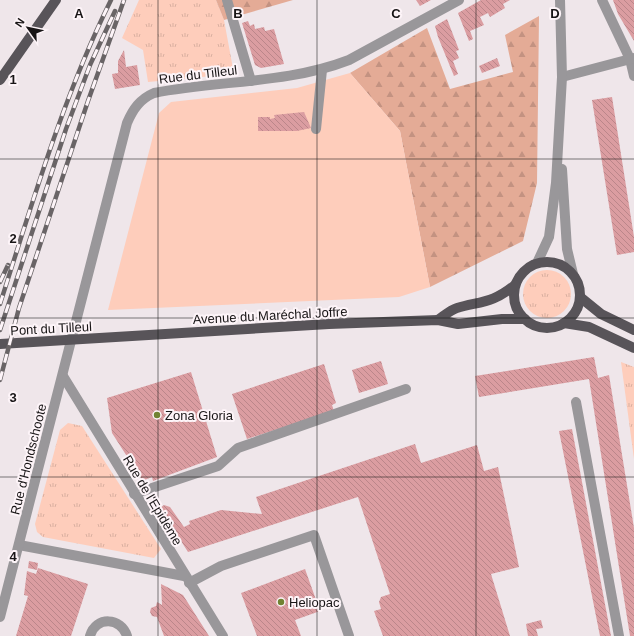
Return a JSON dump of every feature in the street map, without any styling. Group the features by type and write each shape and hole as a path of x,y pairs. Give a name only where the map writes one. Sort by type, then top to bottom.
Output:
{"main road":[{"path":"0,80 56,0"},
{"path":"547,262 557,263 573,274 580,288 580,297 576,312 564,323 554,327 544,328 534,325 525,319 516,306 514,296 516,285 524,271 537,263 547,262"},
{"path":"438,320 456,308 483,303 497,298 516,285"},
{"path":"580,297 601,314 634,330"},
{"name":"Avenue du Maréchal Joffre","path":"104,338 329,324 438,320 458,324 506,319 525,319"},
{"path":"564,323 589,327 634,348"},
{"name":"Pont du Tilleul","path":"0,344 104,338"}],"street":[{"path":"227,0 251,81"},
{"name":"Rue du Tilleul","path":"63,376 131,113 140,101 154,93 292,76 322,70 349,60 459,0"},
{"path":"537,263 547,245 550,232 560,129 562,77 560,0"},
{"path":"602,0 632,59 634,76"},
{"path":"562,77 632,59"},
{"path":"316,129 322,70"},
{"path":"560,129 567,250 573,274"},
{"name":"Rue de l'Epidème","path":"63,376 134,494 223,636"},
{"name":"Rue d'Hondschoote","path":"0,617 63,376"},
{"path":"134,494 218,466 238,448 406,389"},
{"path":"576,402 619,636"},
{"path":"19,545 187,580 221,566 314,535 348,636"},
{"path":"90,636 98,625 106,621 114,621 122,626 127,636"}],"green space":[{"path":"139,0 216,0 224,20 234,74 148,82 143,50 122,38"},
{"path":"216,0 293,0 224,20"},
{"path":"539,16 537,183 523,241 430,287 400,131 350,73 427,28 450,89 513,72 505,35"},
{"path":"350,73 400,131 430,287 399,297 108,310 159,113 171,102 297,88"},
{"path":"547,270 556,272 564,277 569,285 571,294 569,303 564,311 556,316 547,318 538,316 530,311 525,303 523,294 525,285 530,277 538,272"},
{"path":"621,362 634,367 634,459"},
{"path":"68,423 82,426 161,549 154,558 43,537 37,532 35,524 60,430"}],"building":[{"path":"416,0 431,0 420,6"},
{"path":"481,0 510,0 503,4 505,8 490,17 488,13 480,17 484,25 470,31 473,39 469,41 458,13"},
{"path":"613,0 634,0 634,41 618,14"},
{"path":"447,19 459,50 456,51 459,58 453,61 458,74 454,76 435,26"},
{"path":"248,21 250,26 254,24 255,29 264,27 265,31 274,29 284,64 261,68 255,65 242,23"},
{"path":"124,50 126,67 137,65 140,85 115,89 112,74 118,73 118,61"},
{"path":"497,58 500,66 482,73 479,66"},
{"path":"612,97 634,237 634,252 617,255 592,100"},
{"path":"304,112 311,128 297,131 258,131 258,117 270,117 270,119 275,118 274,115"},
{"path":"594,357 598,378 609,375 634,528 634,636 630,636 589,379 479,397 475,376"},
{"path":"381,361 388,384 359,393 352,370"},
{"path":"324,364 336,403 332,405 334,411 247,439 232,394"},
{"name":"Zona Gloria","path":"191,372 217,457 153,481 152,477 142,481 139,472 137,472 112,433 107,398"},
{"path":"572,429 611,636 600,636 559,431"},
{"path":"415,444 421,463 477,445 484,471 498,467 519,567 491,574 510,636 383,636 374,611 381,609 379,602 381,597 390,594 358,497 188,552 160,508 164,505 170,507 184,527 190,524 189,521 221,510 262,514 256,497"},
{"path":"29,561 38,563 37,570 28,568"},
{"path":"38,568 88,584 71,636 16,636 28,596 24,595 27,571 36,574"},
{"name":"Heliopac","path":"305,569 320,611 295,620 301,636 257,636 241,593"},
{"path":"161,584 183,595 209,636 164,636 157,617 152,616 150,612 151,608 156,606 157,602 162,605"},
{"path":"541,620 543,628 536,629 538,636 528,636 526,624"}],"railway":[{"path":"0,304 63,112 111,0"},
{"path":"0,380 19,308 88,101 124,0"},
{"path":"0,330 66,129 90,65 115,11"},
{"path":"0,282 8,265"}],"place":[{"name":"Zona Gloria","path":"157,415"},
{"name":"Heliopac","path":"281,602"}]}
